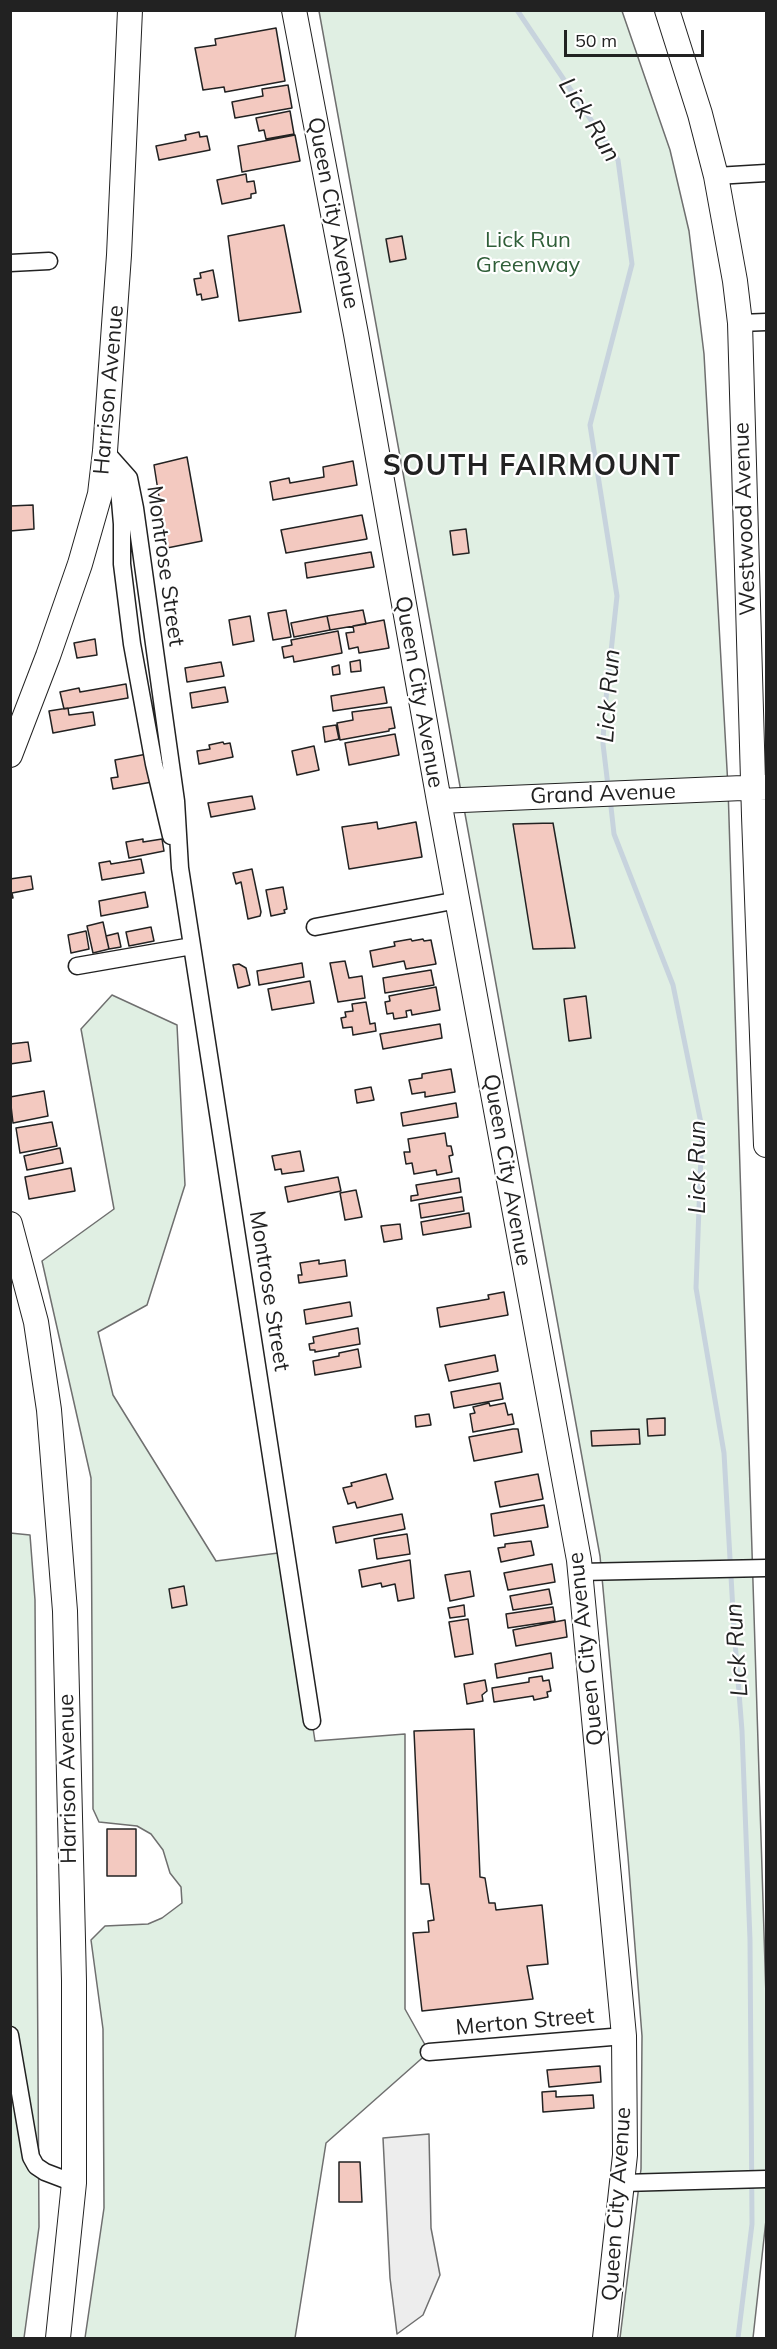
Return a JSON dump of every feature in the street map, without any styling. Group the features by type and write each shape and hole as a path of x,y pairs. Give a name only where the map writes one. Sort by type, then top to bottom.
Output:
{"main road":[{"name":"Harrison Avenue","path":"10,755 35,694 80,564 100,494 119,255 130,10"},
{"name":"Queen City Avenue","path":"294,10 358,346 580,1572 624,2036 626,2127 623,2183 606,2338"},
{"name":"Westwood Avenue","path":"667,10 700,114 716,176 740,322 760,788 766,1145"},
{"name":"Grand Avenue","path":"439,801 760,788"},
{"name":"Harrison Avenue","path":"10,1224 36,1322 49,1410 65,1611 74,1981 74,2183 58,2338"}],"street":[{"path":"716,176 766,173"},
{"path":"10,263 49,261"},
{"path":"740,322 766,322"},
{"name":"Montrose Street","path":"105,451 129,478 135,508 177,801 180,868 312,1720"},
{"path":"315,927 458,900"},
{"path":"77,966 192,946"},
{"path":"580,1572 766,1568"},
{"path":"10,2035 31,2157 36,2166 45,2172 74,2183"},
{"name":"Merton Street","path":"429,2052 624,2036"},
{"path":"623,2183 764,2179"}],"green space":[{"name":"Lick Run Greenway","path":"319,11 622,11 670,150 689,231 704,354 728,787 766,1996 766,2220 753,2338 620,2338 641,2169 642,2036 600,1556"},
{"path":"112,995 177,1025 185,1185 147,1305 98,1332 113,1395 216,1561 286,1552 315,1741 405,1734 405,2009 429,2052 326,2143 295,2338 85,2338 104,2208 103,2029 91,1940 105,1926 148,1924 162,1918 182,1903 181,1887 170,1873 163,1850 151,1834 137,1826 99,1822 93,1809 91,1478 42,1261 114,1209 81,1029"},
{"path":"10,1533 30,1535 35,1600 39,2227 24,2338 10,2338"}],"shaded area":[{"path":"429,2134 431,2228 440,2275 423,2315 397,2334 390,2278 383,2138"}],"building":[{"path":"276,28 285,81 225,92 224,87 203,90 195,48 216,45 215,39"},
{"path":"288,85 292,108 235,118 232,102 263,96 262,89"},
{"path":"290,111 294,134 266,139 264,130 259,131 256,118"},
{"path":"199,132 200,137 207,136 210,150 159,160 156,146 186,140 185,135"},
{"path":"295,135 300,161 242,172 238,146"},
{"path":"246,174 247,182 254,181 256,193 251,194 251,198 222,204 217,180"},
{"path":"284,225 301,312 239,321 228,236"},
{"path":"402,236 406,259 390,262 386,239"},
{"path":"213,270 218,297 202,300 201,294 197,295 194,279 201,278 200,273"},
{"path":"187,457 202,541 167,548 154,465"},
{"path":"353,461 357,485 273,500 270,482 289,478 290,483 324,477 323,467"},
{"path":"33,505 34,529 10,531 10,506"},
{"path":"362,515 367,539 286,553 281,530"},
{"path":"466,529 469,553 453,555 450,531"},
{"path":"371,552 374,567 307,578 305,563"},
{"path":"286,610 291,637 273,640 268,613"},
{"path":"363,610 366,624 330,630 327,616"},
{"path":"250,616 254,641 233,645 229,620"},
{"path":"327,616 330,630 294,637 291,623"},
{"path":"384,620 389,648 359,653 358,647 349,649 346,633 354,632 353,626"},
{"path":"338,631 342,653 294,662 293,656 284,658 282,647 292,645 291,640"},
{"path":"95,639 97,655 77,658 74,643"},
{"path":"360,660 361,671 351,672 350,662"},
{"path":"221,662 224,676 187,682 185,668"},
{"path":"339,665 340,674 333,675 332,667"},
{"path":"126,684 128,698 64,709 60,692 79,688 80,692"},
{"path":"225,687 228,702 192,708 190,693"},
{"path":"384,687 387,703 333,711 331,696"},
{"path":"391,707 395,728 340,740 337,723 353,720 352,712"},
{"path":"68,708 69,715 93,712 95,725 53,733 49,711"},
{"path":"336,725 339,739 325,742 323,727"},
{"path":"395,734 399,755 349,765 345,743"},
{"path":"223,742 224,744 230,743 233,757 199,764 197,751 210,749 209,745"},
{"path":"314,746 319,770 297,775 292,751"},
{"path":"147,754 152,782 113,789 111,778 118,777 115,760"},
{"path":"252,796 255,809 211,817 208,803"},
{"path":"377,822 378,829 416,822 422,857 349,869 342,827"},
{"path":"553,823 575,948 533,949 513,824"},
{"path":"143,839 143,842 162,839 164,851 129,858 126,842"},
{"path":"141,859 144,873 102,880 99,863 110,861 111,864"},
{"path":"252,869 261,912 260,916 248,919 241,882 236,884 233,873"},
{"path":"31,876 33,889 12,893 13,898 10,898 10,879"},
{"path":"283,887 287,909 284,910 285,913 271,916 266,890"},
{"path":"145,892 148,907 101,916 99,901"},
{"path":"103,922 109,949 93,953 87,926"},
{"path":"151,927 154,941 129,946 126,932"},
{"path":"86,931 89,949 71,953 68,935"},
{"path":"118,933 121,947 109,949 106,936"},
{"path":"411,939 412,941 431,940 436,964 406,969 404,961 373,967 370,951 395,946 394,942"},
{"path":"345,961 349,978 362,976 365,998 338,1002 330,963"},
{"path":"302,963 304,977 259,985 257,971"},
{"path":"239,964 246,968 250,985 238,988 233,965"},
{"path":"431,970 434,985 385,993 383,978"},
{"path":"310,981 314,1003 272,1010 268,989"},
{"path":"436,987 440,1010 412,1015 411,1010 406,1011 407,1017 394,1019 393,1013 387,1014 385,1002 390,1001 389,996"},
{"path":"586,996 591,1038 569,1041 564,999"},
{"path":"366,1002 370,1024 375,1023 376,1031 353,1035 352,1027 343,1028 341,1018 346,1017 345,1012 353,1011 352,1004"},
{"path":"440,1024 442,1038 383,1049 380,1034"},
{"path":"28,1042 31,1061 10,1064 10,1044"},
{"path":"451,1069 455,1092 425,1097 425,1092 412,1094 409,1080 422,1078 422,1074"},
{"path":"371,1087 374,1100 357,1103 355,1090"},
{"path":"44,1091 48,1116 13,1123 10,1097"},
{"path":"456,1103 458,1117 403,1126 401,1113"},
{"path":"52,1122 57,1146 20,1153 16,1128"},
{"path":"445,1133 447,1146 451,1146 453,1155 449,1156 452,1172 437,1175 436,1170 414,1174 412,1163 406,1164 404,1152 410,1152 408,1139"},
{"path":"60,1148 63,1163 27,1170 24,1156"},
{"path":"300,1151 304,1171 282,1174 281,1169 275,1170 272,1156"},
{"path":"71,1168 75,1191 29,1199 25,1177"},
{"path":"338,1177 341,1191 288,1202 285,1187"},
{"path":"459,1178 461,1192 411,1201 411,1196 418,1195 416,1185"},
{"path":"356,1190 362,1217 345,1220 340,1193"},
{"path":"462,1197 464,1211 421,1218 419,1204"},
{"path":"469,1213 471,1227 423,1235 421,1222"},
{"path":"400,1224 402,1239 384,1242 381,1226"},
{"path":"319,1260 319,1264 345,1260 347,1276 299,1283 298,1275 302,1275 300,1263"},
{"path":"504,1292 508,1315 440,1327 437,1308 489,1299 488,1295"},
{"path":"350,1302 352,1316 306,1324 304,1310"},
{"path":"358,1328 360,1344 315,1352 315,1350 310,1350 309,1344 314,1343 313,1337"},
{"path":"358,1349 361,1367 315,1375 313,1361 339,1356 339,1353"},
{"path":"495,1355 498,1371 449,1381 445,1365"},
{"path":"500,1383 503,1399 454,1408 451,1392"},
{"path":"489,1403 490,1406 505,1403 508,1415 512,1414 514,1424 473,1432 470,1414 475,1413 473,1407"},
{"path":"429,1414 431,1425 416,1427 415,1416"},
{"path":"665,1418 665,1435 648,1436 647,1419"},
{"path":"518,1429 522,1452 474,1461 469,1437"},
{"path":"639,1429 640,1444 592,1446 591,1431"},
{"path":"386,1474 393,1499 357,1508 355,1502 348,1504 343,1488 352,1486 351,1483"},
{"path":"538,1474 543,1499 500,1507 495,1482"},
{"path":"544,1505 548,1527 494,1536 491,1514"},
{"path":"402,1514 405,1529 336,1543 333,1527"},
{"path":"407,1534 410,1554 377,1559 374,1539"},
{"path":"531,1541 534,1555 501,1562 498,1548 505,1547 505,1544"},
{"path":"410,1560 414,1598 398,1601 395,1584 382,1587 381,1583 362,1587 359,1570"},
{"path":"552,1564 555,1582 508,1590 504,1573"},
{"path":"470,1571 474,1596 450,1601 445,1575"},
{"path":"184,1586 187,1605 172,1608 169,1589"},
{"path":"549,1589 552,1604 513,1610 510,1596"},
{"path":"464,1605 465,1616 450,1618 448,1608"},
{"path":"553,1607 555,1621 508,1628 506,1614"},
{"path":"468,1619 473,1654 455,1657 449,1622"},
{"path":"565,1620 567,1637 516,1646 513,1630"},
{"path":"551,1653 553,1668 497,1678 495,1664"},
{"path":"542,1676 543,1681 549,1680 551,1691 547,1692 548,1697 534,1700 533,1696 494,1702 492,1688 529,1682 529,1678"},
{"path":"485,1680 487,1691 482,1695 483,1701 467,1704 464,1684"},
{"path":"474,1729 480,1877 485,1878 489,1903 495,1903 496,1910 542,1905 548,1964 527,1966 533,1999 422,2011 413,1933 429,1932 428,1921 434,1920 429,1884 421,1884 414,1731"},
{"path":"107,1829 136,1829 136,1876 107,1876"},
{"path":"600,2066 601,2082 549,2087 547,2070"},
{"path":"556,2091 556,2097 593,2095 594,2108 543,2112 542,2092"},
{"path":"339,2162 360,2162 362,2202 339,2202"}],"waterway":[{"name":"Lick Run","path":"517,10 618,160 632,264 590,425 617,596 604,717 603,744 608,786"},
{"name":"Lick Run","path":"610,798 614,834 673,985 702,1128 696,1288 724,1453 742,1731 750,1940 752,2224 738,2338"}],"district":[{"name":"SOUTH FAIRMOUNT","path":"532,467"}]}
